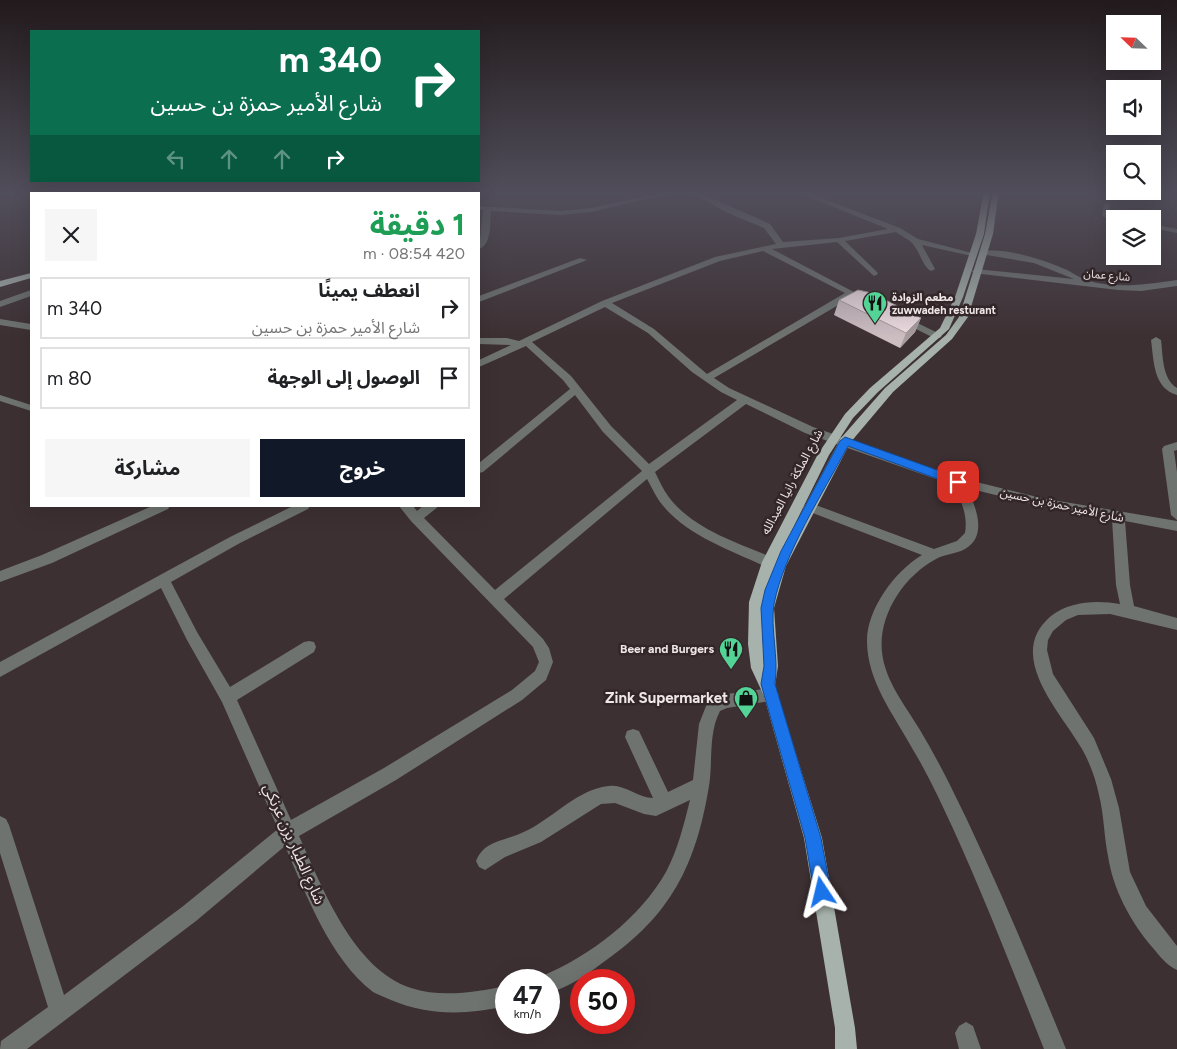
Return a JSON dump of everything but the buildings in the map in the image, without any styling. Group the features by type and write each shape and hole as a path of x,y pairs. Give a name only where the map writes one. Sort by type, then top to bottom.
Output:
{"main road":[{"name":"شارع الملكة رانيا العبدالله","path":"770,690 771,666 767,608 779,566 809,507 850,416 874,390 944,329 959,297 978,240"},
{"name":"شارع الملكة رانيا العبدالله","path":"846,1049 813,838 770,690 758,668 755,619 756,602 769,562 824,454 889,390 955,330 962,317 987,240"},
{"path":"2,283 30,276"}],"street":[{"path":"778,240 781,245"},
{"path":"480,364 605,303 718,259 763,248 839,240 874,274"},
{"path":"915,241 972,254"},
{"path":"915,241 925,255 931,269"},
{"path":"763,248 873,304"},
{"path":"987,253 1032,258 1058,268 1090,285"},
{"path":"480,299 583,260"},
{"name":"شارع عمان","path":"976,271 1090,285 1141,288 1177,283"},
{"path":"0,304 30,293"},
{"path":"707,378 852,293"},
{"name":"شارع الأمير حمزة بن حسين","path":"605,303 651,331 707,378 744,400 809,430 840,439 958,482 1041,502 1177,526"},
{"path":"897,316 937,336"},
{"path":"0,322 30,327"},
{"path":"1156,340 1163,382 1168,388 1177,392"},
{"path":"480,341 525,343 566,378 607,429 649,471 664,499 695,527 769,562"},
{"path":"480,468 576,390"},
{"path":"0,398 30,408"},
{"path":"494,599 649,471 744,400"},
{"path":"1177,446 1172,446 1168,449 1177,515"},
{"path":"958,482 970,512 971,532 968,540 961,545 934,554 912,568 900,582 880,615 873,639 875,656 886,692 918,743 965,834 1055,1049"},
{"path":"0,577 64,551 162,507"},
{"path":"0,670 163,580 302,507"},
{"path":"8,1049 189,914 288,832 481,718 516,695 541,675 546,662 544,653 538,643 410,512 429,507"},
{"path":"809,507 934,554"},
{"path":"1118,516 1123,585 1128,610"},
{"name":"شارع الطيار يزن عرنكي","path":"163,580 192,636 228,697 313,889 340,942 381,985 411,998 430,1002 471,1003 495,998"},
{"path":"1177,624 1128,610 1089,607 1063,614 1044,631 1040,653 1043,667 1089,746 1103,780 1110,807 1118,859 1134,908 1153,934 1177,960"},
{"path":"228,697 279,664 309,648"},
{"path":"560,979 612,946 651,911 669,884 685,852 701,785 707,727 714,706 770,690"},
{"path":"633,737 664,803"},
{"path":"485,861 490,855 502,848 546,831 600,795 612,793 623,795 652,808 701,785"},
{"path":"0,826 59,1010"}],"place":[{"name":"مطعم الزوادة zuwwadeh resturant","path":"875,324"},
{"name":"Beer and Burgers","path":"731,670"},
{"name":"Zink Supermarket","path":"746,719"}],"route":[{"path":"822,892 813,838 768,684 771,666 768,651 767,608 771,590 779,566 845,441 958,482"}]}
